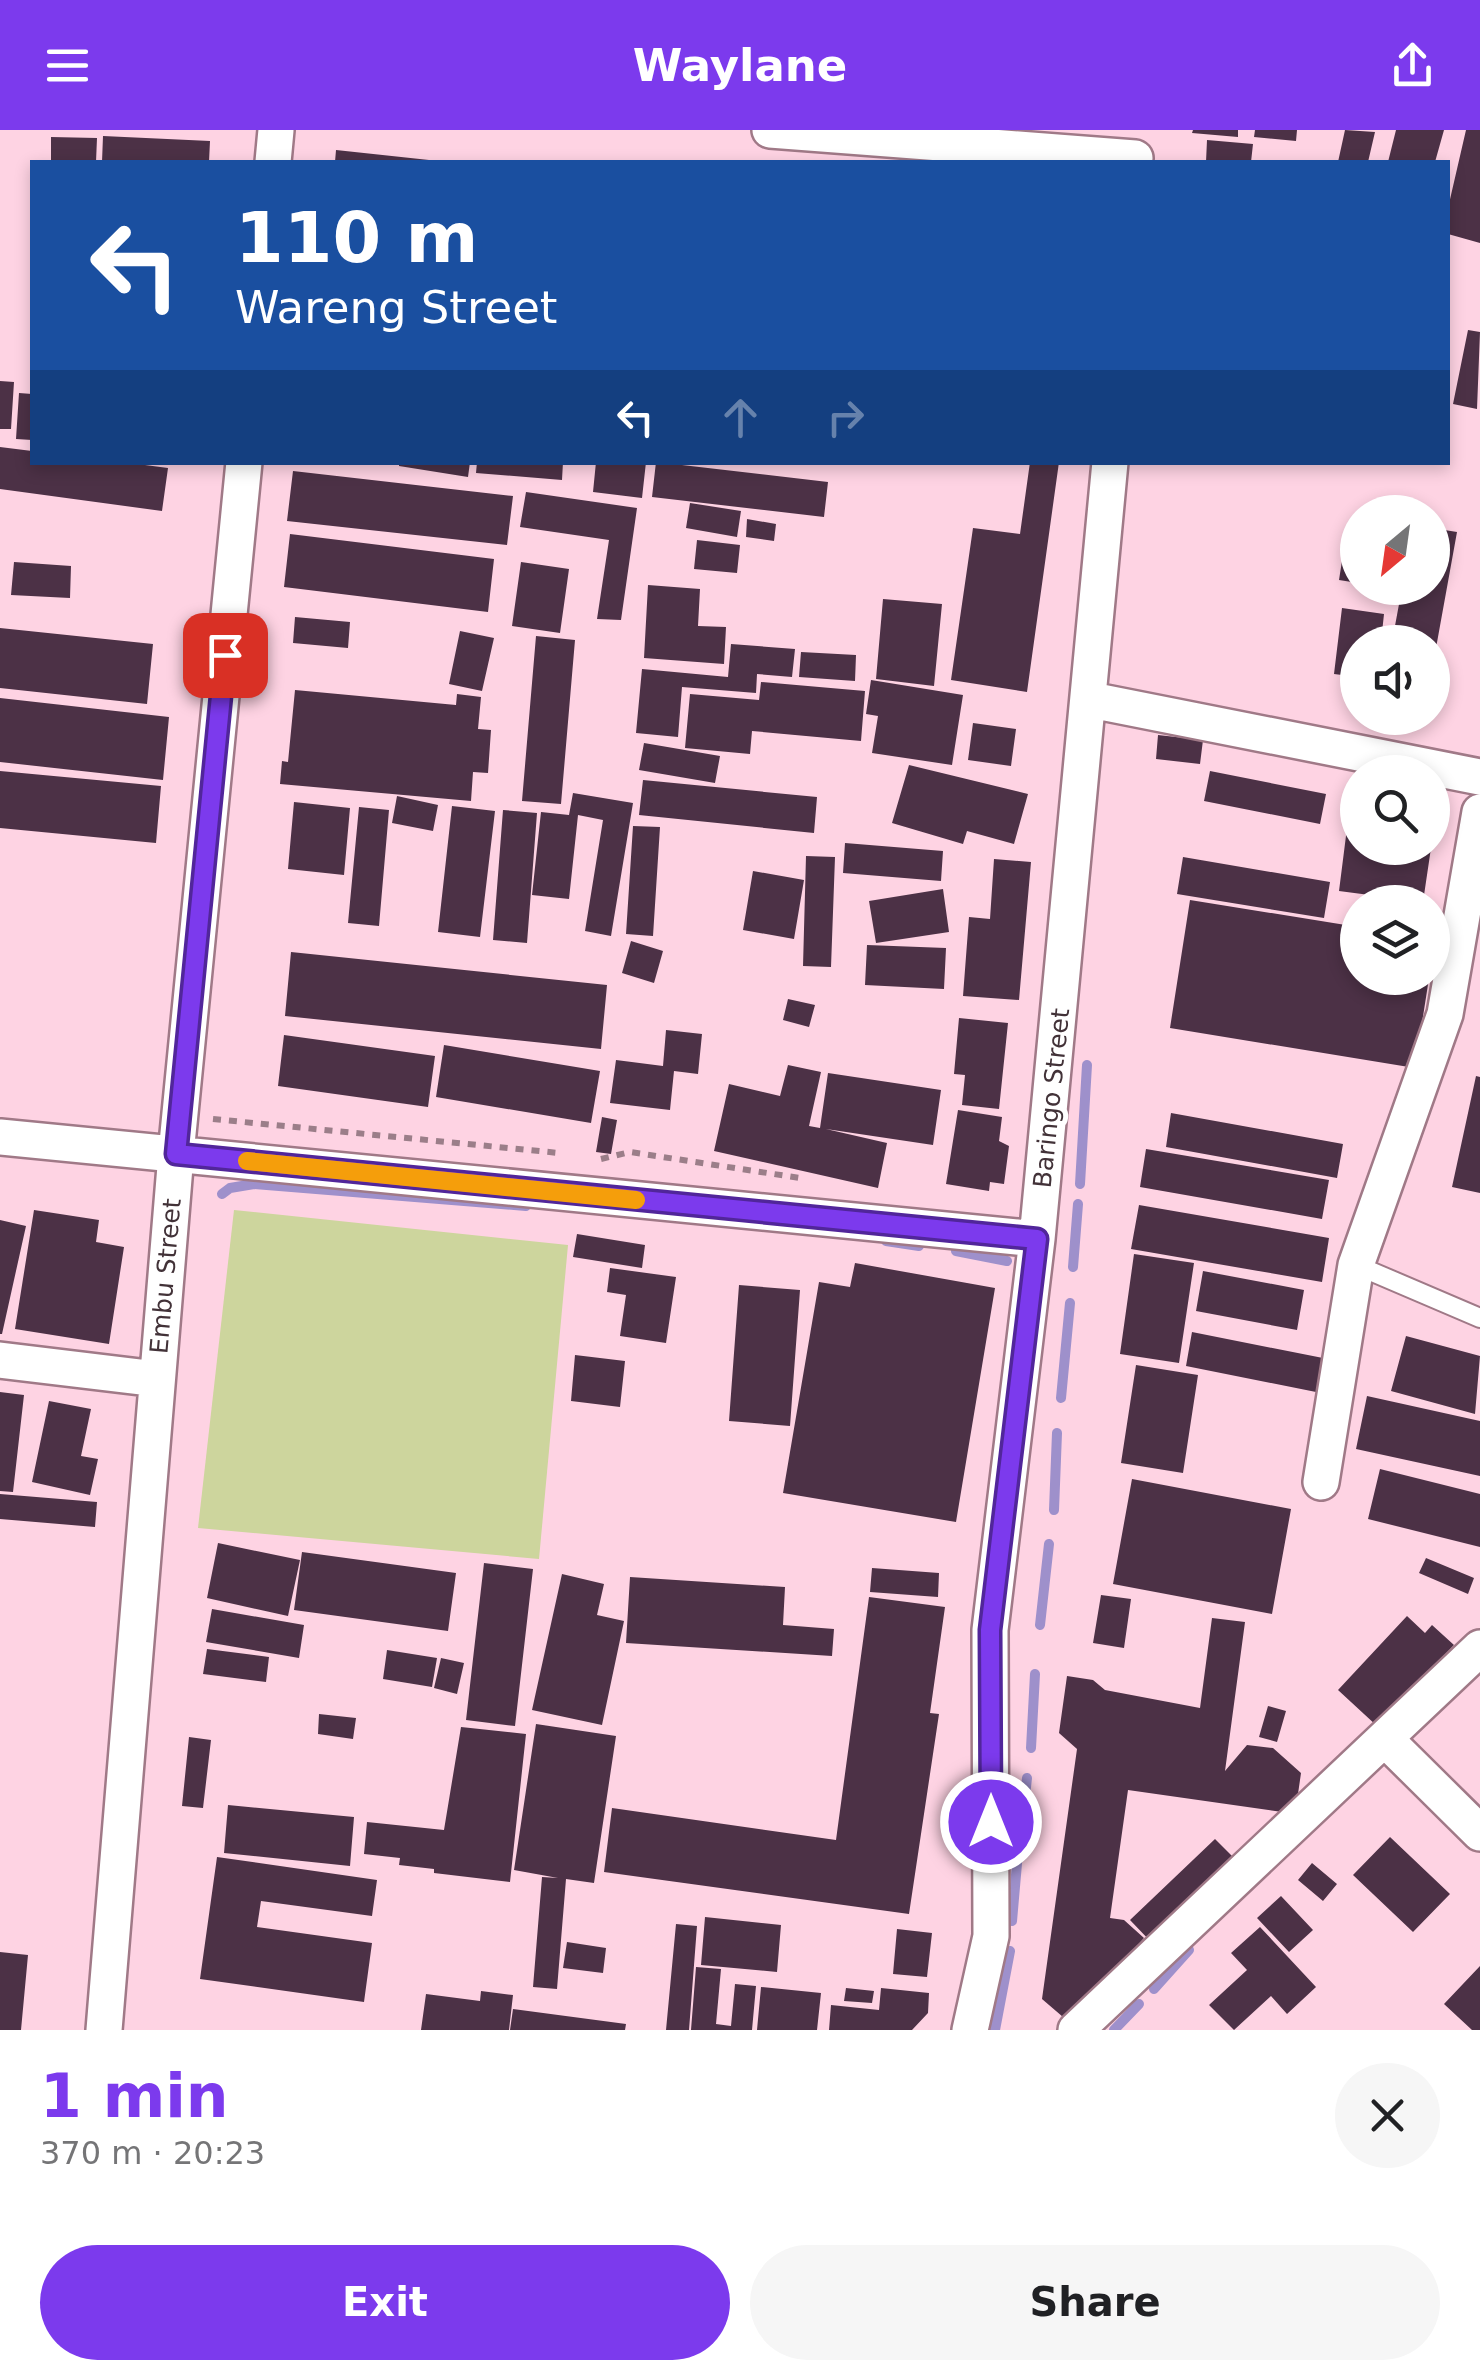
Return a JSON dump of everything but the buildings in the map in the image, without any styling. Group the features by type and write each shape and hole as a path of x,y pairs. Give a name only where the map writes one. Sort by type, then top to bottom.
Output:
{"street":[{"path":"273,160 276,130"},
{"path":"770,130 1136,150"},
{"name":"Embu Street","path":"104,2030 176,1154 244,465"},
{"name":"Baringo Street","path":"970,2030 991,1936 990,1630 1037,1239 1091,700 1110,465"},
{"path":"1091,700 1480,777"},
{"path":"1320,1482 1356,1265 1445,1014 1480,812"},
{"path":"0,1137 1037,1239"},
{"path":"0,1360 157,1379"},
{"path":"1076,2030 1480,1648"},
{"path":"1386,1740 1480,1833"}],"lane":[{"path":"1356,1265 1480,1318"}],"path":[{"path":"180,1117 562,1154"},
{"path":"597,1160 630,1152 810,1180"}],"green space":[{"path":"234,1210 568,1245 539,1559 198,1528"}],"waterway":[{"path":"1080,1184 1087,1065"},
{"path":"222,1194 230,1188 254,1184 526,1206"},
{"path":"1073,1267 1078,1204"},
{"path":"886,1241 919,1246"},
{"path":"956,1251 1007,1261"},
{"path":"1061,1398 1070,1303"},
{"path":"1054,1510 1057,1433"},
{"path":"1040,1625 1049,1544"},
{"path":"1031,1748 1035,1674"},
{"path":"1022,1823 1027,1778"},
{"path":"1012,1921 1018,1852"},
{"path":"1154,1989 1189,1950"},
{"path":"995,2030 1010,1951"},
{"path":"1114,2030 1139,2004"}],"slow traffic":[{"path":"247,1161 636,1200"}],"route":[{"path":"225,655 176,1154 1037,1239 990,1630 991,1822"}]}
